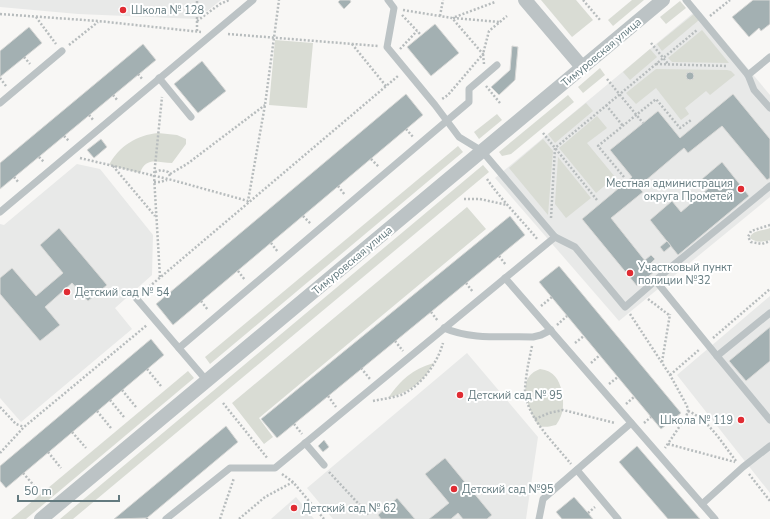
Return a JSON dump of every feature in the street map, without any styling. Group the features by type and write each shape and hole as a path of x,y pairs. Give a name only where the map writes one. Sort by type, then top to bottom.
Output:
{"street":[{"path":"525,0 582,67"},
{"name":"Тимуровская улица","path":"41,519 663,0"}],"lane":[{"path":"0,212 161,80 253,0"},
{"path":"388,0 394,8 387,47 435,105 459,137 482,151 553,234 575,247 625,307 770,186"},
{"path":"686,0 748,75 754,90 770,108"},
{"path":"0,103 62,52"},
{"path":"748,75 770,57"},
{"path":"179,348 469,102 469,89 496,65"},
{"path":"161,80 191,117"},
{"path":"166,519 230,468 275,468 544,246 553,234"},
{"path":"505,278 551,330 629,425 660,456 715,519"},
{"path":"656,281 770,420"},
{"path":"136,298 206,381"},
{"path":"717,356 770,313"},
{"path":"444,328 454,333 468,335 533,337 551,330"},
{"path":"539,519 543,499 629,425"},
{"path":"305,443 326,468"},
{"path":"702,504 740,465 770,446"},
{"path":"576,470 618,519"}],"path":[{"path":"196,48 197,0"},
{"path":"197,21 220,4 229,0"},
{"path":"248,201 265,105 279,0"},
{"path":"440,16 443,0"},
{"path":"583,0 600,20"},
{"path":"553,234 555,148 664,58 730,0"},
{"path":"452,18 495,2"},
{"path":"394,8 452,18 500,22"},
{"path":"394,8 421,35"},
{"path":"0,14 98,21 214,33 387,47"},
{"path":"435,105 448,95 483,54 489,31 507,16"},
{"path":"36,17 62,52 98,21"},
{"path":"452,18 483,54"},
{"path":"394,56 417,31"},
{"path":"651,43 669,65"},
{"path":"352,44 386,86"},
{"path":"656,64 731,66 737,62"},
{"path":"136,298 248,201 405,70"},
{"path":"481,79 500,102"},
{"path":"607,79 643,123"},
{"path":"160,277 154,176 161,80"},
{"path":"624,178 598,146 656,99 680,128 691,120"},
{"path":"154,182 160,182 168,179 170,174 187,164 265,105"},
{"path":"606,105 623,126"},
{"path":"543,133 597,200"},
{"path":"68,155 168,179 248,201"},
{"path":"113,166 156,216"},
{"path":"155,172 164,170 170,174"},
{"path":"487,180 507,206 544,246"},
{"path":"464,199 480,199 507,206"},
{"path":"770,225 751,231 748,237 751,242 762,244 770,241"},
{"path":"670,374 770,290"},
{"path":"662,362 672,300"},
{"path":"625,307 670,374 687,406 688,411 686,417 660,456"},
{"path":"0,453 24,427 154,319"},
{"path":"359,399 371,401 400,395 411,389 423,379 441,350 445,338 444,328"},
{"path":"533,337 525,389 526,399 535,419 576,470"},
{"path":"147,369 161,386"},
{"path":"122,390 136,407"},
{"path":"110,400 124,417"},
{"path":"0,407 16,424 24,427"},
{"path":"535,419 549,412 563,410 629,425"},
{"path":"97,411 111,428"},
{"path":"688,411 704,420 770,500"},
{"path":"72,432 86,448"},
{"path":"668,444 740,465"},
{"path":"48,452 62,468"},
{"path":"220,519 238,468"},
{"path":"326,468 369,515"},
{"path":"23,473 37,489"},
{"path":"239,519 265,497 293,482"}],"shaded area":[{"name":"Школа № 128","path":"0,0 221,0 197,19 78,14 0,7"},
{"path":"541,0 576,0 593,20 572,37"},
{"path":"632,0 644,0 613,26 608,20"},
{"path":"680,1 686,8 666,24 660,17"},
{"path":"698,9 770,95 770,197 619,321 495,178"},
{"path":"694,14 699,20 662,51 657,44"},
{"path":"702,30 729,63 672,62 668,58"},
{"path":"275,40 313,43 307,108 269,105"},
{"path":"650,49 657,57 630,80 623,72"},
{"path":"600,68 605,75 583,93 578,87"},
{"path":"656,69 727,70 731,71 735,75 710,95 706,91 685,108 689,114 681,120 656,88 636,104 626,93"},
{"path":"568,95 574,102 511,154 502,156 499,152"},
{"path":"586,103 593,111 555,143 548,134"},
{"path":"497,114 502,120 479,139 474,132"},
{"path":"597,116 607,128 587,143 615,177 596,193 559,148"},
{"path":"158,133 177,135 186,139 186,144 172,163 149,162 140,173 109,165 118,152 129,143 143,136"},
{"path":"543,139 553,151 548,215 509,168"},
{"path":"458,146 463,152 210,364 205,357"},
{"path":"558,157 591,198 566,218 555,204"},
{"name":"Детский сад № 54","path":"77,164 100,169 153,235 152,275 115,308 132,329 21,422 0,398 0,224 4,225"},
{"path":"483,165 489,172 73,519 60,519"},
{"path":"467,207 486,229 259,418 273,437 264,444 232,403"},
{"path":"770,228 770,240 760,242 750,238 755,232"},
{"name":"Школа № 119","path":"770,296 770,493 677,375"},
{"name":"Детский сад № 95","path":"467,353 538,437 526,519 333,519 307,488"},
{"path":"434,363 425,376 415,386 403,393 388,398 402,381 413,372 426,365"},
{"path":"540,369 545,370 555,376 561,387 563,397 561,417 556,425 548,427 538,425 526,397 527,381 534,372"},
{"path":"188,371 194,378 26,519 11,519"},
{"name":"Детский сад № 62","path":"296,497 314,519 271,519"}],"building":[{"path":"340,0 350,0 351,2 344,9 338,2"},
{"path":"753,0 770,0 770,24 761,31 759,28 749,37 732,17"},
{"path":"435,24 459,53 431,76 407,47"},
{"path":"29,27 42,43 0,77 0,51"},
{"path":"143,44 156,60 0,189 0,163"},
{"path":"512,46 518,47 515,80 499,95 491,87 510,70"},
{"path":"202,61 226,91 198,113 174,84"},
{"path":"688,72 692,72 694,76 692,80 688,80 686,78 686,74"},
{"path":"406,94 423,115 173,325 156,304"},
{"path":"733,94 770,139 770,178 767,180 722,126 688,153 684,148 638,187 643,192 611,218 654,272 637,286 582,219 632,177 610,150 658,111 680,138"},
{"path":"101,139 107,147 94,158 87,150"},
{"path":"722,162 749,196 678,255 650,220 672,201 681,212 709,188 702,179"},
{"path":"510,216 525,235 277,438 261,419"},
{"path":"59,228 107,285 88,301 72,283 45,307 60,325 40,341 0,294 0,278 12,268 36,296 63,273 40,245"},
{"path":"667,241 671,246 664,252 660,247"},
{"path":"651,255 655,259 649,265 645,260"},
{"path":"559,266 681,413 661,429 539,282"},
{"path":"770,327 770,361 746,381 729,361"},
{"path":"151,339 164,355 6,488 0,481 0,466"},
{"path":"226,426 238,442 147,518 114,519"},
{"path":"324,440 329,447 323,452 318,446"},
{"path":"637,446 700,519 668,519 619,462"},
{"name":"Детский сад №95","path":"445,458 492,515 487,519 463,519 458,513 451,519 429,519 449,503 425,474"},
{"path":"574,497 593,519 562,519 556,512"},
{"path":"397,498 415,519 381,519 378,515"}],"place":[{"name":"Школа № 128","path":"123,10"},
{"name":"Местная администрация округа Прометей","path":"741,189"},
{"name":"Участковый пункт полиции №32","path":"630,273"},
{"name":"Детский сад № 54","path":"67,292"},
{"name":"Детский сад № 95","path":"460,395"},
{"name":"Школа № 119","path":"741,420"},
{"name":"Детский сад №95","path":"454,489"},
{"name":"Детский сад № 62","path":"294,508"}]}
